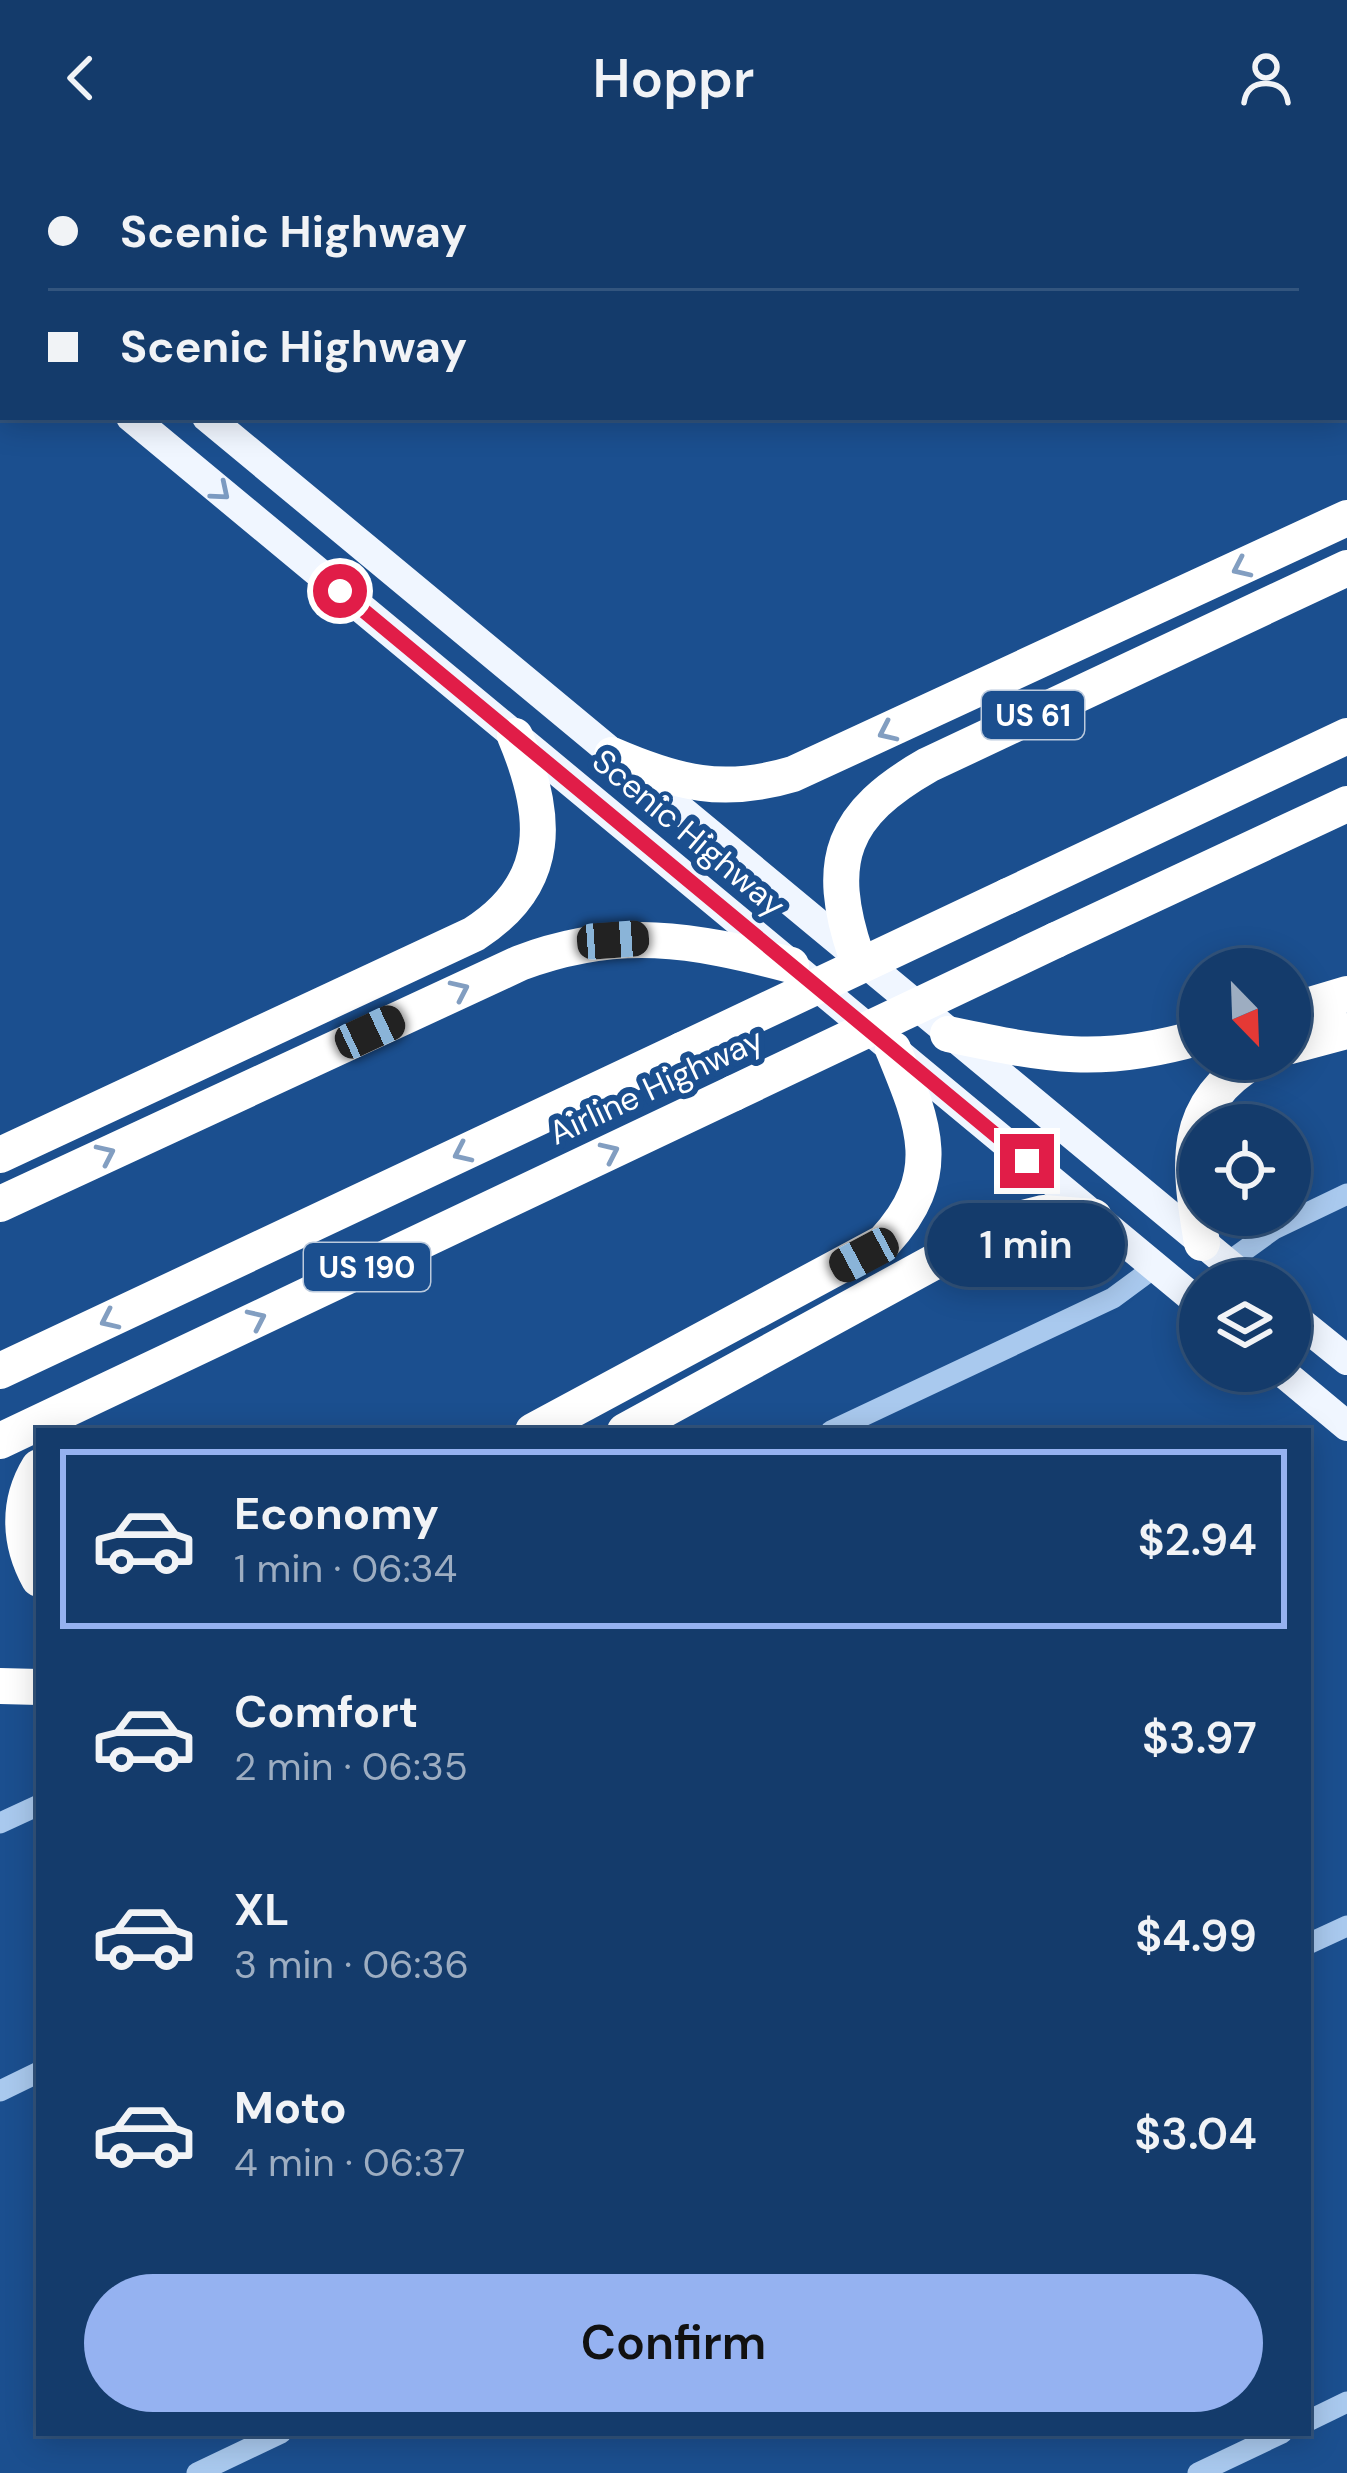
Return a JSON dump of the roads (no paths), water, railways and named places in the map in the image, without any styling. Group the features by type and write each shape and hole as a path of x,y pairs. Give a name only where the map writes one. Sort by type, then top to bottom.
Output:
{"highway":[{"path":"612,755 664,778 721,786 793,773 1347,518"},
{"name":"US 61","path":"856,955 842,904 842,858 845,840 879,797 928,765 1347,568"},
{"path":"0,1154 474,934 503,913 525,885 537,843 537,796 515,736"},
{"name":"Airline Highway","path":"0,1371 1347,736"},
{"name":"Airline Highway","path":"0,1442 1347,804"},
{"path":"0,1204 559,949 647,937 791,964"},
{"path":"1311,1005 1347,994"},
{"path":"1311,1040 1347,1031"},
{"path":"948,1034 1057,1056 1093,1058 1179,1043"},
{"path":"538,1428 884,1242 910,1209 925,1162 919,1114 893,1049"},
{"path":"1225,1260 1192,1162 1197,1125 1229,1080"},
{"path":"630,1428 1007,1222 1042,1213 1094,1217"},
{"path":"74,1428 190,1351"},
{"path":"36,1473 28,1490 23,1530 36,1570"},
{"path":"0,1686 36,1687"}],"main road":[{"name":"Scenic Highway","path":"135,420 1179,1287"},
{"name":"Scenic Highway","path":"211,420 1224,1260"},
{"path":"1311,1331 1347,1360"},
{"path":"1306,1392 1347,1426"}],"street":[{"path":"1229,1260 1274,1229 1347,1194"},
{"path":"837,1428 1113,1298 1155,1267"},
{"path":"0,1823 36,1806"},
{"path":"1311,1943 1347,1925"},
{"path":"0,2091 36,2073"},
{"path":"1311,2420 1347,2402"},
{"path":"197,2473 275,2436"},
{"path":"1198,2473 1276,2436"}]}
